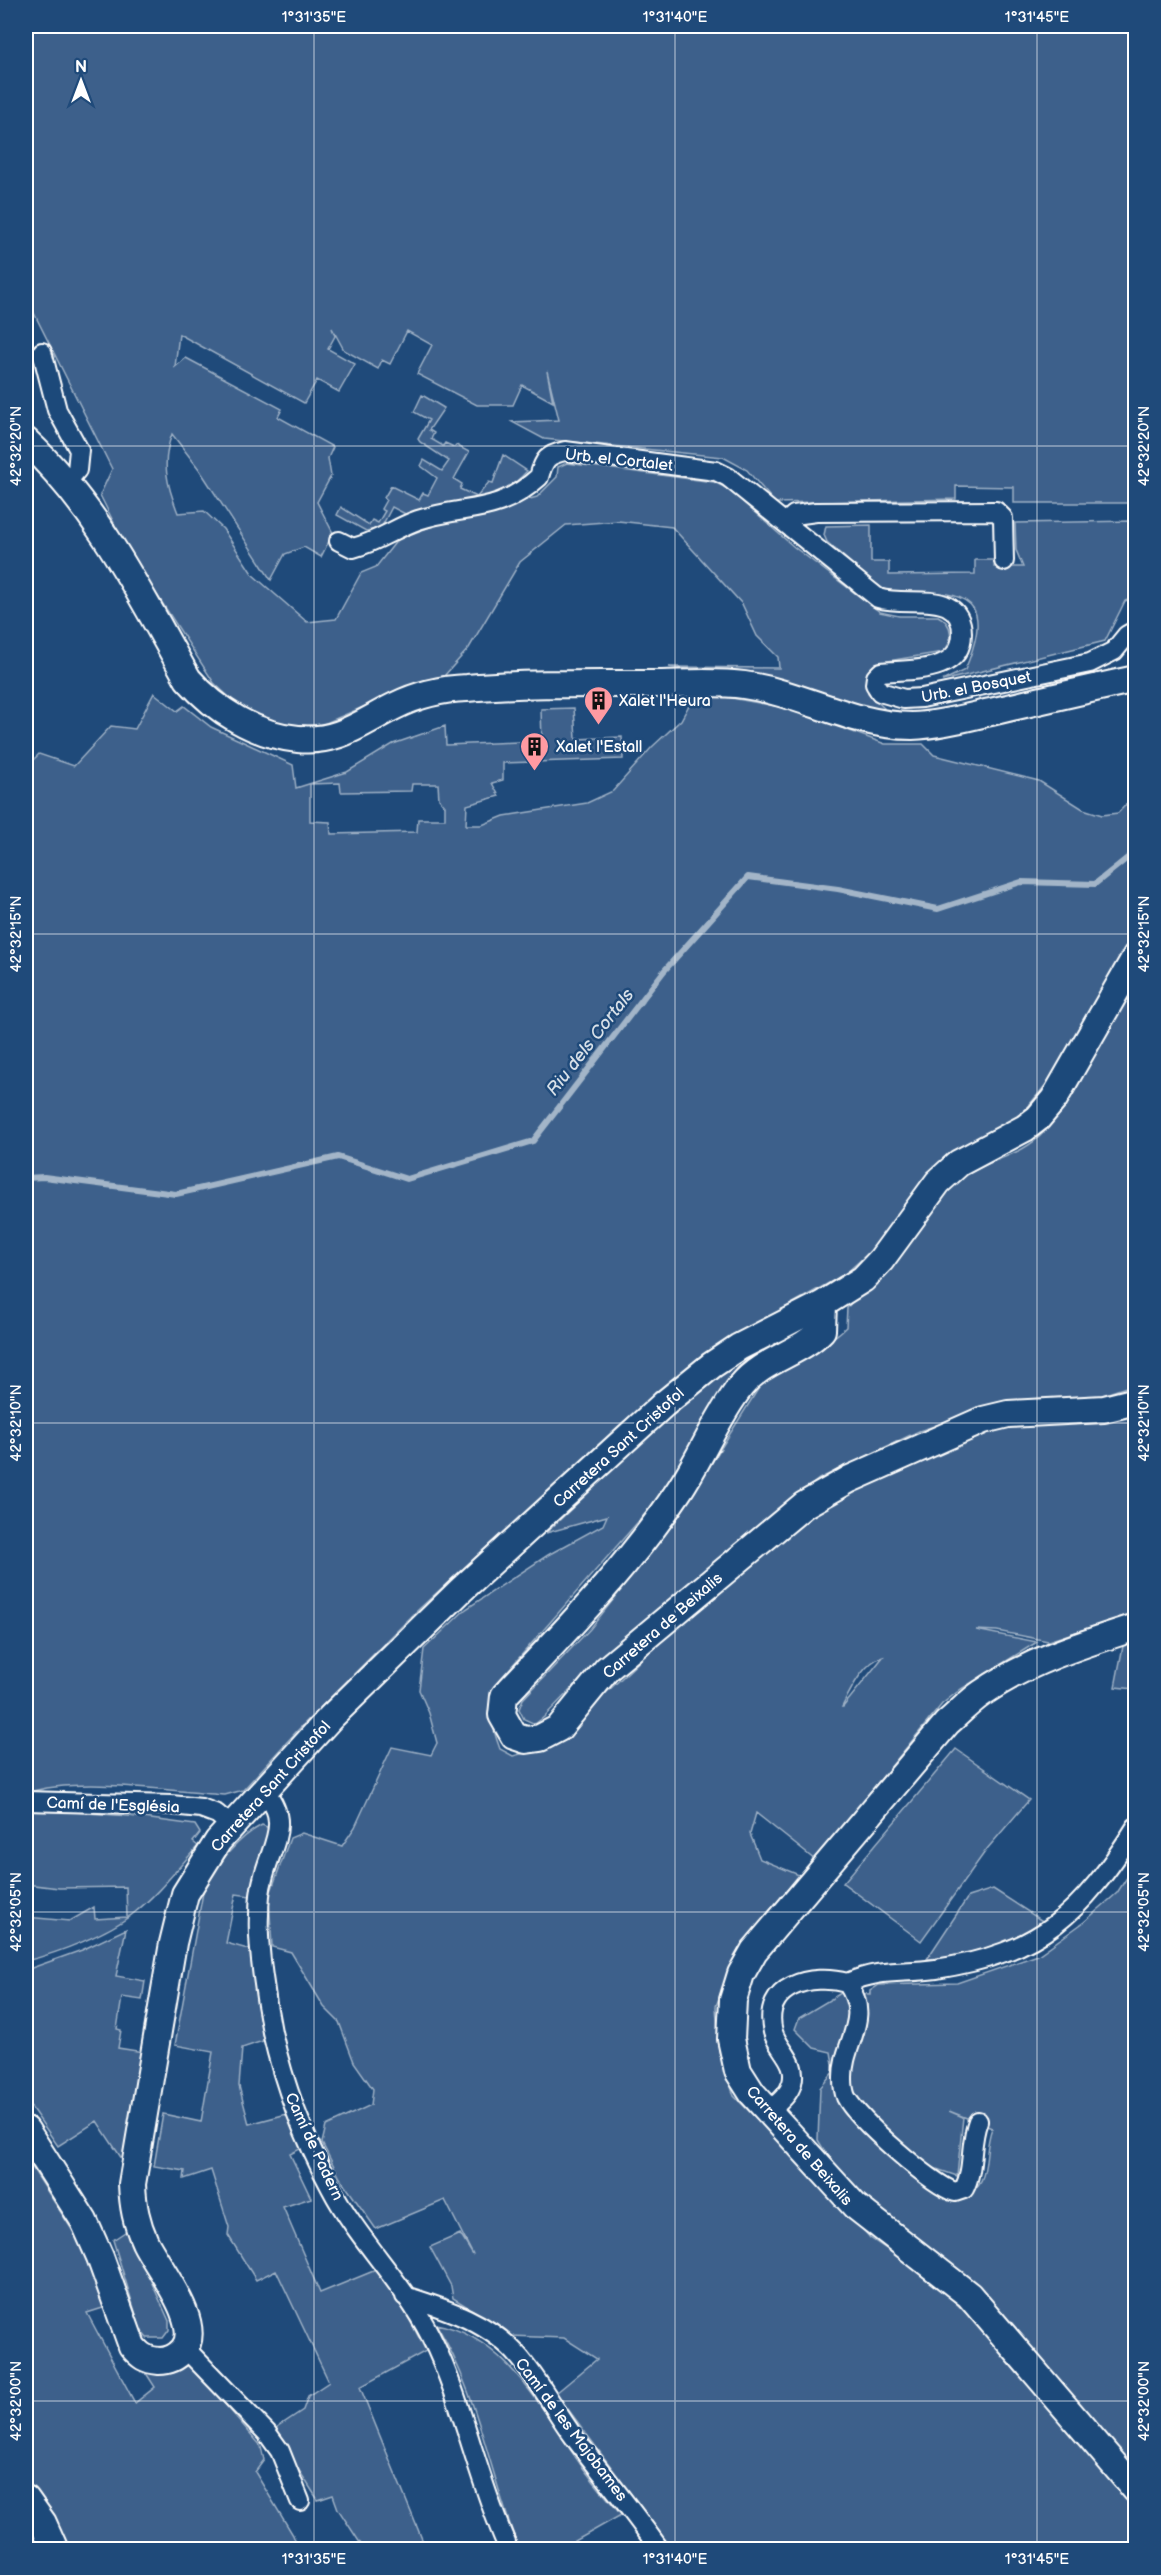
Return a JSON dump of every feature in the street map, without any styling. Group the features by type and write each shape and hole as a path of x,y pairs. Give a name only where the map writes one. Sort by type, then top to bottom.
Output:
{"main road":[{"path":"26,441 66,483 122,560 188,679 205,698 236,719 267,734 300,739 332,736 363,726 394,706 425,694 464,688 555,683 744,685 870,722 913,726 946,722 1136,679"},
{"name":"Carretera Sant Cristofol","path":"185,2348 189,2326 185,2312 146,2243 133,2212 132,2184 180,1910 193,1878 231,1826 331,1717 460,1590 664,1404 739,1347 823,1304 862,1279 938,1182 959,1163 1025,1128 1047,1109 1136,956"},
{"name":"Carretera de Beixalis","path":"823,1304 822,1330 813,1340 765,1364 741,1386 678,1492 608,1582 504,1696 502,1715 514,1736 526,1740 540,1738 559,1728 607,1669 645,1636 804,1505 850,1479 982,1420 1008,1414 1104,1409 1136,1401"},
{"name":"Carretera de Beixalis","path":"1136,1627 1068,1649 1029,1667 982,1693 947,1723 754,1951 741,1974 733,2000 731,2039 738,2071 752,2094 855,2206 969,2295 1136,2490"},
{"path":"26,2130 84,2221 100,2257 132,2346 141,2357 152,2361 168,2361 185,2348"},
{"path":"26,2499 43,2523 56,2550"}],"street":[{"path":"42,352 57,410 79,450 77,470 66,483"},
{"name":"Urb. el Cortalet","path":"339,541 353,548 373,543 418,520 495,505 539,477 543,461 550,454 696,466 716,471"},
{"name":"Urb. el Bosquet","path":"716,471 878,598 890,602 943,604 957,614 962,633 956,656 946,663 880,672 875,684 880,692 890,697 922,698 1090,663 1114,651 1127,635 1136,630"},
{"path":"784,523 794,515 816,512 996,511 1003,518 1004,561"},
{"name":"Camí de Padern","path":"264,1791 272,1800 277,1814 279,1832 262,1880 259,1917 269,2015 278,2059 294,2104 331,2189 429,2334 445,2370 489,2505 506,2543"},
{"name":"Camí de l'Església","path":"26,1801 171,1804 201,1808 217,1814 231,1826"},
{"path":"769,2111 785,2097 792,2083 790,2060 774,2034 772,2018 776,2003 785,1990 798,1982 831,1978 847,1983 879,1971 930,1970 963,1965 1028,1943 1055,1927 1083,1899 1113,1862 1136,1827"},
{"path":"847,1983 857,2004 857,2027 846,2053 843,2080 845,2096 857,2112 931,2179 955,2192 964,2189 970,2176 972,2143 978,2121"},
{"name":"Camí de les Majobames","path":"405,2296 453,2311 489,2331 519,2356 573,2436 631,2507 660,2550"},
{"path":"185,2348 267,2433 280,2451 300,2501"}],"shaded area":[{"path":"26,26 1135,26 1135,503 1014,503 1014,487 956,486 956,499 775,503 747,470 723,457 544,439 512,422 559,420 547,371 553,402 522,385 513,405 477,405 417,374 432,345 407,331 390,364 382,360 378,369 344,350 332,328 335,336 328,349 355,364 339,392 317,380 304,403 179,334 175,367 186,358 282,409 278,417 333,447 328,458 331,476 317,502 333,533 321,557 304,547 285,554 271,580 199,469 172,434 167,455 168,483 178,513 204,511 223,529 253,575 307,622 336,619 361,573 376,567 398,539 446,521 505,511 515,503 537,497 557,477 558,467 567,463 714,482 728,489 794,547 880,612 899,616 938,616 947,623 950,632 949,643 943,652 876,663 868,678 868,693 884,708 880,714 726,674 669,667 779,668 778,657 757,636 742,604 672,527 618,521 566,525 520,562 469,648 444,676 414,685 319,726 281,724 242,709 214,683 126,547 100,495 112,469 26,297"},
{"path":"422,395 444,408 429,430 434,433 431,439 443,446 445,443 454,447 456,445 469,452 454,479 462,484 460,489 477,497 489,482 493,483 503,455 527,471 502,491 458,508 411,517 392,507 381,528 366,531 337,515 341,507 369,525 372,520 378,523 385,511 381,509 386,500 384,498 391,486 419,500 423,493 428,495 437,478 421,466 424,460 442,471 449,461 418,439 429,420 414,412"},
{"path":"1135,521 1135,597 1125,601 1105,641 942,681 965,670 976,633 977,619 973,608 966,601 954,595 887,591 827,542 824,535 826,526 871,525 871,562 889,562 889,575 975,574 975,560 995,560 994,567 1023,567 1016,550 1015,523"},
{"path":"154,693 177,711 184,706 211,727 293,765 296,788 347,772 393,744 445,726 446,745 542,741 541,709 574,708 576,739 622,737 623,759 503,763 503,780 492,783 499,796 467,805 466,825 482,825 504,816 587,803 613,791 652,747 681,720 695,694 726,697 791,709 885,744 923,744 934,755 1039,781 1083,809 1102,815 1118,813 1135,795 1135,935 1053,1076 1016,1121 845,1274 727,1340 623,1422 419,1609 297,1731 243,1790 225,1795 97,1785 48,1788 26,1793 26,767 39,754 74,766 111,726 135,729","holes":["340,783 341,792 411,791 412,784 438,784 439,799 445,806 445,819 418,819 417,832 331,834 330,822 310,821 310,784"]},
{"path":"1135,980 1135,1384 1082,1402 974,1413 919,1431 819,1479 612,1647 544,1717 535,1724 524,1719 519,1709 523,1699 590,1629 674,1523 765,1378 828,1342 846,1327 847,1308 914,1225 943,1194 969,1174 1025,1148 1044,1132 1058,1115 1082,1077"},
{"path":"778,1341 738,1367 658,1499 497,1683 492,1700 492,1716 494,1732 500,1749 513,1756 536,1750 566,1731 667,1635 755,1557 824,1506 906,1466 999,1429 1135,1410 1135,1613 1048,1641 997,1631 976,1630 1037,1642 961,1689 942,1704 815,1860 756,1813 750,1834 760,1859 799,1875 747,1941 727,1976 716,2006 719,2051 734,2096 844,2206 870,2238 919,2271 955,2302 1006,2354 1135,2502 1135,2549 672,2549 556,2393 597,2359 564,2338 510,2336 494,2323 453,2298 451,2286 430,2247 460,2234 473,2255 445,2200 376,2229 340,2178 322,2143 326,2126 371,2105 373,2089 354,2062 339,2022 324,2007 291,1952 272,1947 269,1897 290,1838 302,1833 342,1846 355,1827 392,1747 431,1755 437,1743 429,1713 419,1690 424,1649 466,1609 548,1555 603,1525 607,1516 546,1533 659,1425 741,1358","holes":["883,1657 843,1707 853,1685 864,1670"]},
{"path":"1135,1636 1135,1689 1115,1687 1124,1641"},
{"path":"956,1749 1029,1800 987,1849 921,1941 843,1883"},
{"path":"26,1802 33,1809 129,1816 195,1825 200,1833 193,1842 198,1846 151,1898 123,1921 82,1942 26,1961 26,1917 70,1921 94,1907 95,1919 127,1917 126,1887 59,1888 26,1884"},
{"path":"262,1825 267,1827 269,1833 250,1896 236,1894 226,1943 255,1951 263,2041 242,2048 239,2086 249,2124 287,2114 304,2147 290,2154 311,2198 283,2207 320,2293 376,2270 406,2313 426,2351 360,2387 426,2549 364,2549 338,2509 333,2495 318,2500 273,2430 303,2410 308,2396 329,2382 276,2270 256,2280 228,2235 229,2227 211,2170 184,2179 185,2171 154,2166 163,2114 201,2122 213,2052 175,2045 204,1887 229,1852 244,1837"},
{"path":"1135,1865 1135,2471 971,2282 935,2252 882,2217 830,2160 818,2140 820,2088 834,2071 831,2052 814,2048 795,2029 799,2018 841,1993 870,1994 870,1991 879,1985 957,1983 1038,1955 1084,1922 1117,1893","holes":["949,2111 992,2128 982,2178 978,2186 959,2199 922,2164 957,2176 963,2117"]},
{"path":"993,1889 1044,1922 988,1948 927,1959 968,1897"},
{"path":"126,1929 116,1976 145,1981 142,2000 122,1997 117,2029 121,2030 118,2048 144,2052 124,2162 97,2121 58,2146 26,2100 26,1970 82,1950"},
{"path":"26,2158 78,2239 106,2307 87,2313 135,2403 155,2387 144,2370 184,2363 194,2368 261,2446 264,2460 255,2472 293,2535 298,2549 26,2549"},
{"path":"128,2230 169,2321 169,2330 163,2338 147,2338 141,2331 113,2240"},
{"path":"436,2324 461,2332 483,2344 503,2360 537,2400 586,2471 621,2515 561,2549 519,2549 463,2378"}],"waterway":[{"name":"Riu dels Cortals","path":"26,1178 44,1177 176,1194 338,1157 407,1179 533,1141 664,971 748,877 838,889 938,909 1021,882 1095,884 1136,851"}],"place":[{"name":"Xalet l'Heura","path":"598,726"},
{"name":"Xalet l'Estall","path":"535,772"}]}
